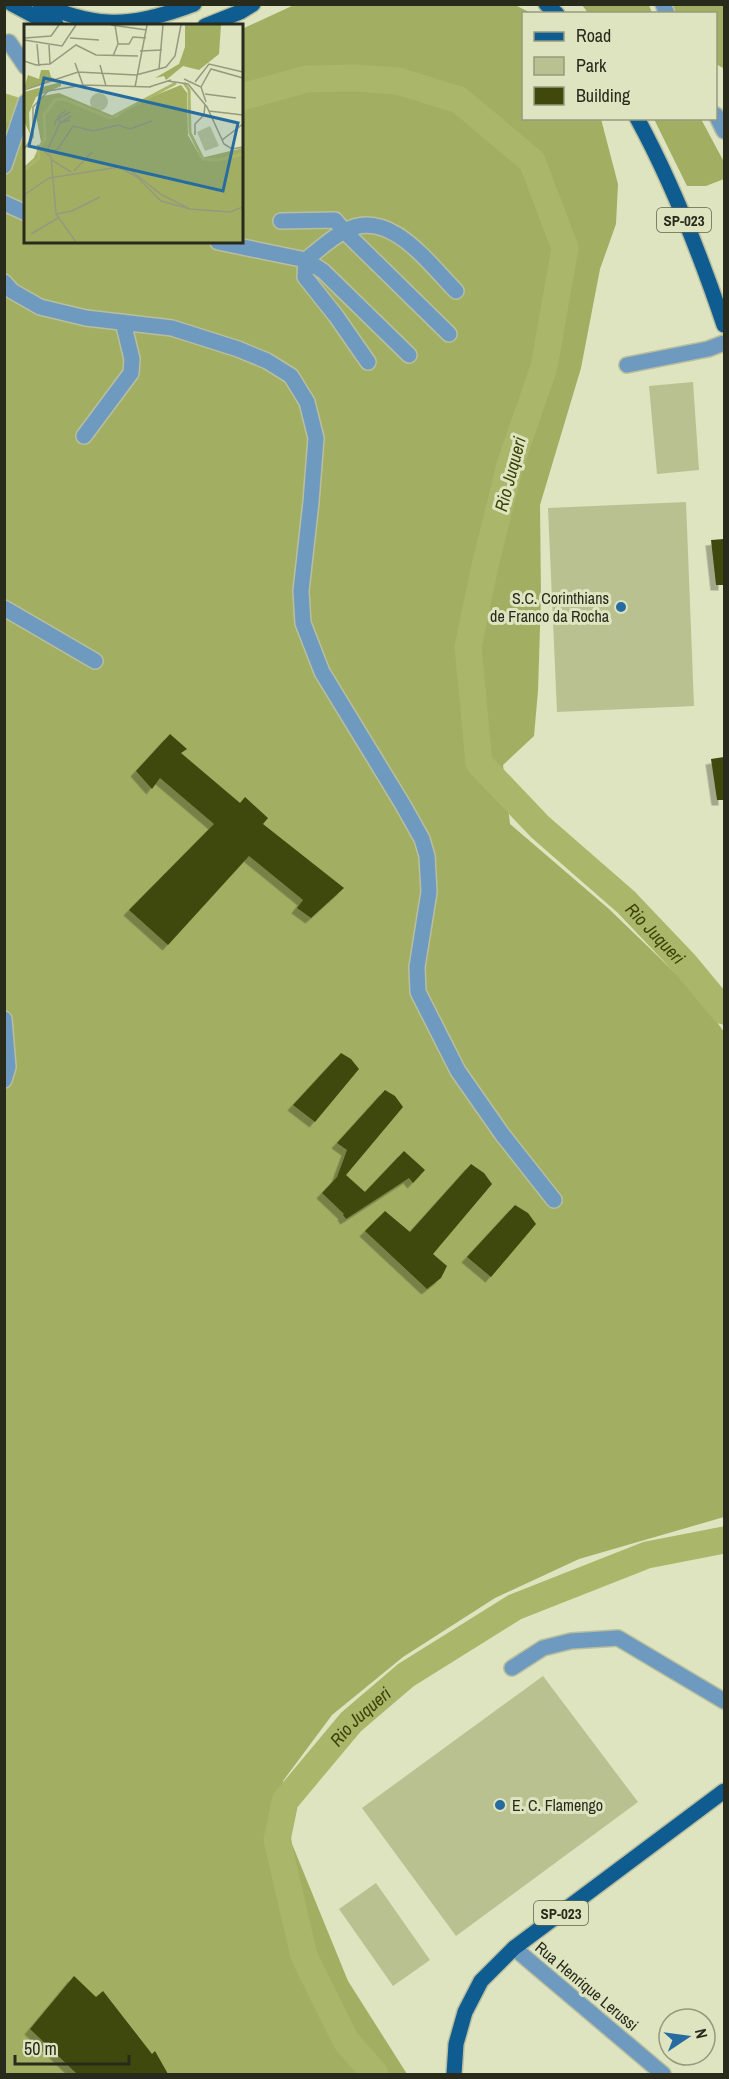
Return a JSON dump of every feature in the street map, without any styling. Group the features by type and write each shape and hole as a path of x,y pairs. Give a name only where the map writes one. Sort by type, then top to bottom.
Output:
{"main road":[{"path":"12,4 53,24"},
{"path":"40,4 87,19 132,23 195,4"},
{"path":"210,24 246,8"},
{"path":"225,24 246,8"},
{"path":"160,24 178,10"},
{"name":"SP-023","path":"638,120 654,150 702,261 724,325"},
{"name":"SP-023","path":"454,2074 456,2044 465,2012 481,1981 514,1948 724,1791"}],"street":[{"path":"9,42 24,64"},
{"path":"4,166 24,108"},
{"path":"717,117 724,131"},
{"path":"4,203 24,212"},
{"path":"281,221 335,220 449,334"},
{"path":"368,362 305,277 306,260 344,231 359,225 372,224 387,229 407,242 456,291"},
{"path":"223,243 306,260 323,271 409,355"},
{"path":"4,282 12,291 40,307 86,318 172,328 238,348 267,361 291,376 307,402 316,438 301,591 303,623 322,672 403,805 422,839 428,856 429,892 417,966 418,992 458,1071 519,1157 554,1200"},
{"path":"84,436 131,373 132,359 123,322"},
{"path":"627,365 708,349 724,343"},
{"path":"4,608 95,661"},
{"path":"4,1019 8,1067 4,1080"},
{"path":"512,1668 543,1648 571,1641 618,1638 724,1701"},
{"name":"Rua Henrique Lerussi","path":"514,1948 663,2074"}],"green space":[{"path":"294,5 515,5 529,12 522,12 522,120 601,120 618,184 616,224 600,269 581,368 540,505 541,597 534,736 503,765 510,824 609,909 697,994 724,1032 724,1517 579,1559 495,1598 403,1657 332,1715 283,1781 292,1844 348,1981 407,2074 5,2074 4,94 24,101 24,243 243,243 243,29"},
{"path":"582,5 649,5 652,12 587,12"},
{"path":"673,5 724,5 724,72 723,68 717,65 717,12 676,12"},
{"path":"654,120 702,120 724,162 724,179 706,186 687,186"},
{"path":"693,382 699,470 657,474 649,386"},
{"name":"S.C. Corinthians de Franco da Rocha","path":"686,502 694,706 557,712 548,508"},
{"name":"E. C. Flamengo","path":"543,1676 638,1802 456,1936 362,1808"},
{"path":"376,1883 430,1960 393,1986 339,1909"}],"building":[{"path":"724,539 724,585 716,585 711,540"},
{"path":"170,734 187,749 181,753 240,803 245,797 268,818 263,824 344,888 311,918 297,908 303,900 249,856 168,945 129,910 214,824 160,778 152,789 136,771"},
{"path":"724,757 724,800 717,800 711,759"},
{"path":"341,1053 351,1059 359,1069 315,1122 293,1105"},
{"path":"385,1090 395,1096 403,1107 346,1175 365,1192 404,1151 425,1170 413,1183 409,1178 346,1219 344,1214 322,1193 337,1177 347,1150 337,1143"},
{"path":"471,1164 484,1173 492,1184 433,1254 447,1266 441,1278 427,1289 365,1231 385,1211 410,1232"},
{"path":"515,1205 528,1213 536,1224 491,1277 467,1257"},
{"path":"74,1976 96,1997 103,1991 152,2054 155,2051 168,2074 77,2074 30,2029"}],"waterway":[{"name":"Rio Juqueri","path":"243,97 306,79 354,78 398,81 459,100 532,161 565,248 544,367 510,465 468,647 479,763 540,827 626,902 684,963 724,1011"},
{"name":"Rio Juqueri","path":"4,107 24,113"},
{"name":"Rio Juqueri","path":"375,2074 346,2041 304,1956 277,1840 285,1801 351,1722 406,1675 515,1607 647,1555 724,1540"}],"place":[{"name":"S.C. Corinthians de Franco da Rocha","path":"621,607"},
{"name":"E. C. Flamengo","path":"500,1805"}]}
